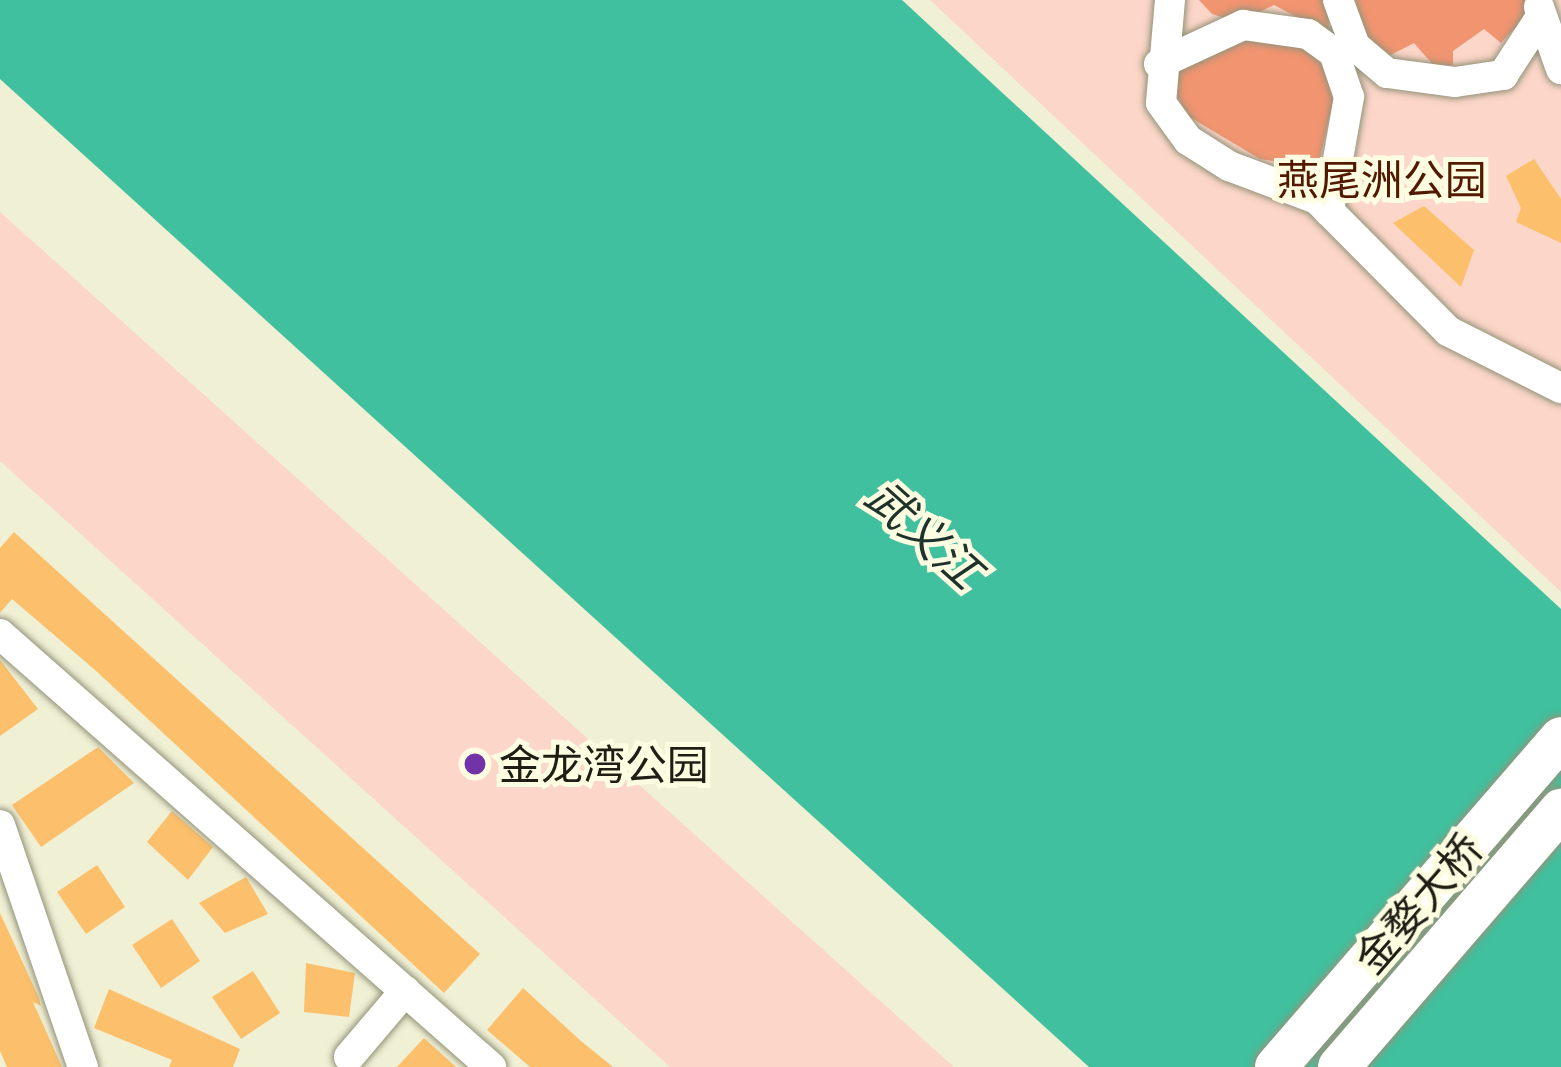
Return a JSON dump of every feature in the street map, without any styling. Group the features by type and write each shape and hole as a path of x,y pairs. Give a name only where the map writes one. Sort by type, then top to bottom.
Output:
{"main road":[{"name":"金婺大桥","path":"1276,1067 1561,738"},
{"name":"金婺大桥","path":"1339,1067 1561,810"}],"street":[{"path":"1170,0 1159,64 1161,103 1188,140 1329,211 1448,331 1561,388"},
{"path":"1338,0 1355,46 1388,73 1455,82 1503,75 1539,9"},
{"path":"1539,9 1561,69"},
{"path":"1159,64 1243,25 1308,34 1334,53 1349,97 1329,211"},
{"path":"0,634 491,1067"},
{"path":"0,826 83,1067"},
{"path":"349,1057 405,992"}],"green space":[{"name":"燕尾洲公园","path":"930,0 1561,0 1561,592 1493,528"},
{"name":"金龙湾公园","path":"0,212 954,1067 670,1067 0,461"}],"shaded area":[{"path":"1199,0 1328,0 1329,34 1274,5 1238,22 1212,14"},
{"path":"1355,0 1525,0 1529,13 1501,43 1484,29 1453,51 1453,65 1434,66 1414,43 1385,58 1368,45"},
{"path":"1237,39 1311,45 1337,84 1318,167 1260,159 1188,116 1172,87 1183,62"}],"water":[{"name":"武义江","path":"0,0 902,0 1561,609 1561,1067 1089,1067 0,79"}],"building":[{"path":"1534,159 1561,199 1561,243 1516,222 1521,208 1506,176"},
{"path":"1424,206 1474,250 1461,287 1393,223"},
{"path":"14,532 480,954 444,993 95,670 12,599 0,613 0,548"},
{"path":"0,660 38,709 0,736"},
{"path":"98,747 134,783 41,847 12,805"},
{"path":"172,811 213,847 188,880 147,842"},
{"path":"97,865 125,907 86,934 57,892"},
{"path":"246,877 268,914 225,933 199,903"},
{"path":"0,913 39,998 41,1006 33,1002 62,1067 7,1067 0,1051"},
{"path":"172,919 200,961 161,988 132,945"},
{"path":"306,963 355,973 349,1017 304,1012"},
{"path":"253,971 280,1013 241,1039 212,997"},
{"path":"523,988 613,1067 530,1067 487,1030"},
{"path":"109,989 240,1049 233,1067 169,1067 172,1060 94,1028"},
{"path":"424,1038 456,1067 397,1067"}],"place":[{"name":"金龙湾公园","path":"475,764"}]}
